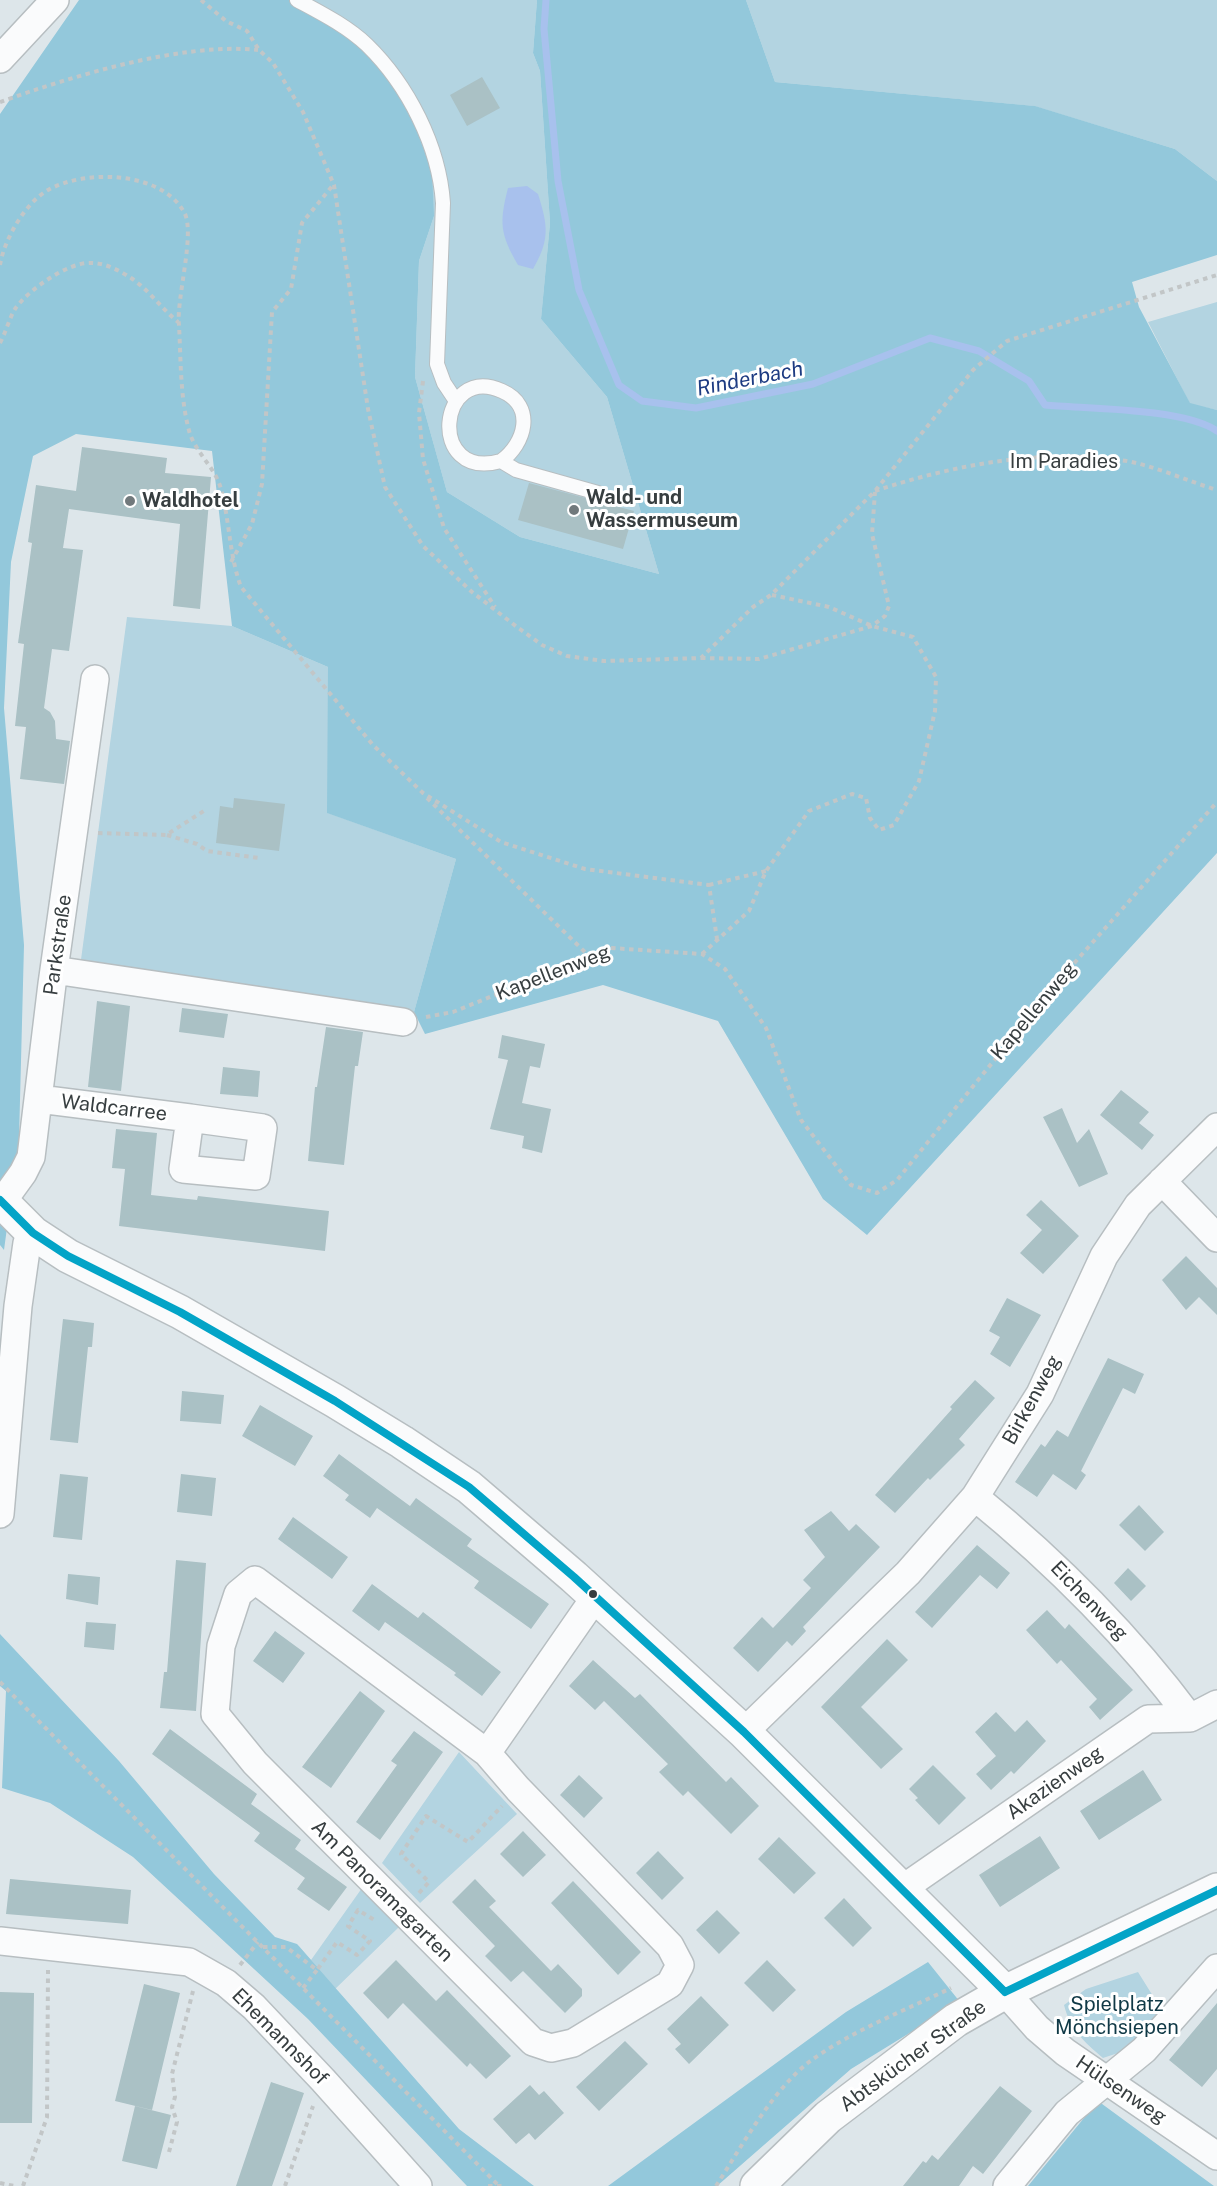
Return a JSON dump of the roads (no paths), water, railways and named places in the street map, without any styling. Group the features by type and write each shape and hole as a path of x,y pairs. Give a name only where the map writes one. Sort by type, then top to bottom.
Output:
{"street":[{"path":"0,59 40,13 55,0"},
{"name":"Parkstraße","path":"1,1201 23,1173 32,1157 54,970 95,679"},
{"path":"54,970 403,1022"},
{"name":"Waldcarree","path":"39,1099 190,1118"},
{"name":"Birkenweg","path":"744,1732 908,1573 975,1497 1040,1394 1104,1256 1138,1204 1217,1127"},
{"path":"1162,1181 1217,1238"},
{"path":"1,1201 33,1233 68,1256 180,1312 402,1442 469,1487 596,1596 744,1732 1005,1992"},
{"path":"0,1514 8,1317 27,1243 33,1233"},
{"name":"Eichenweg","path":"975,1497 1031,1543 1093,1605 1150,1665 1190,1718"},
{"name":"Am Panoramagarten","path":"255,1580 487,1753 518,1789 670,1946 680,1965 670,1984 573,2043 551,2048 533,2042 255,1763 215,1714 221,1646 238,1594 255,1580"},
{"path":"487,1753 596,1596"},
{"name":"Akazienweg","path":"902,1889 1148,1719 1190,1718 1217,1704"},
{"name":"Abtskücher Straße","path":"757,2186 828,2117 956,2020 1005,1992 1217,1890"},
{"name":"Ehemannshof","path":"0,1941 189,1962 199,1967 226,1983 254,2007 323,2080 373,2149 417,2186"},
{"path":"1006,2186 1067,2113 1144,2050 1217,1968"},
{"name":"Hülsenweg","path":"1005,1992 1037,2028 1065,2052 1217,2156"}],"lane":[{"path":"297,0 337,22 367,45 406,92 441,177 443,203 437,364 444,383 456,401"},
{"path":"482,387 505,392 519,406 524,422 523,436 514,452 501,461 479,463 462,456 452,443 447,425 450,411 463,394 482,387"},
{"path":"501,461 516,470 598,493"}],"waterway":[{"name":"Rinderbach","path":"546,0 544,29 558,181 579,290 619,385 642,401 696,408 813,384 930,338 979,351 1029,381 1045,405 1159,414 1202,423 1217,431"}],"place":[{"name":"Waldhotel","path":"130,501"},
{"name":"Wald- und Wassermuseum","path":"574,510"}],"park label":[{"name":"Spielplatz Mönchsiepen","path":"1117,2016"}]}
